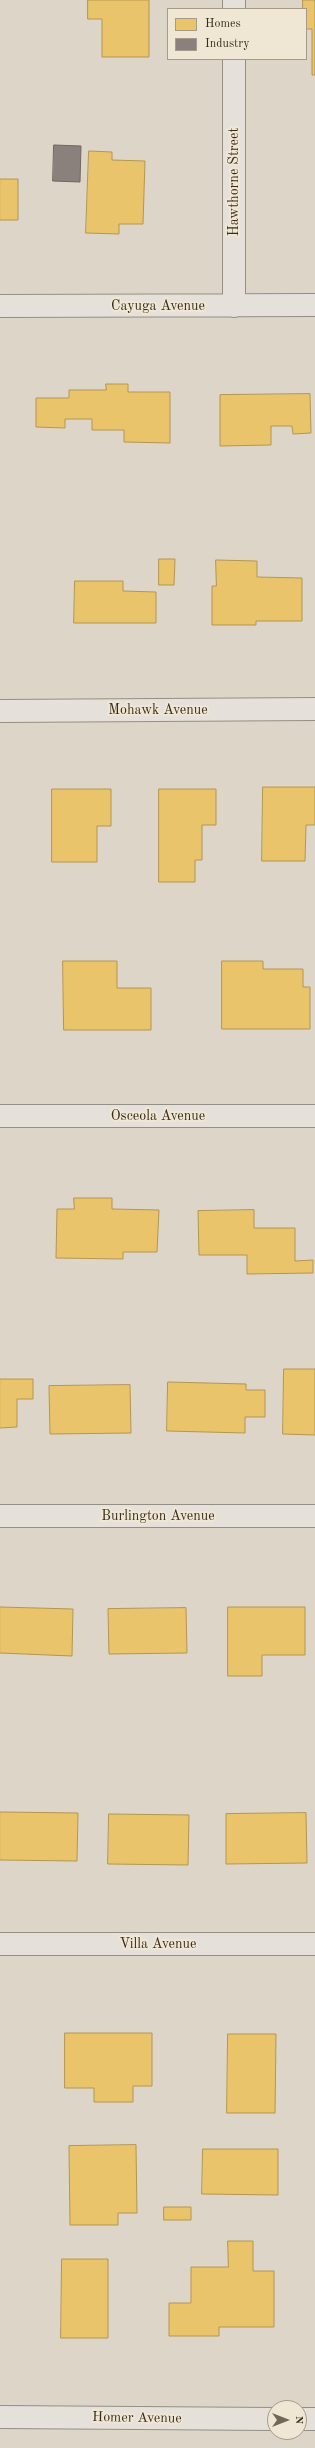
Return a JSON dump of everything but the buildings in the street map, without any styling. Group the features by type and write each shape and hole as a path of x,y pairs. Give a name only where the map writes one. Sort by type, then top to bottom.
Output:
{"street":[{"name":"Hawthorne Street","path":"234,60 234,306"},
{"name":"Cayuga Avenue","path":"0,306 315,305"},
{"name":"Mohawk Avenue","path":"0,711 315,709"},
{"name":"Osceola Avenue","path":"0,1116 315,1116"},
{"name":"Burlington Avenue","path":"0,1516 315,1516"},
{"name":"Villa Avenue","path":"0,1944 315,1944"},
{"name":"Homer Avenue","path":"0,2416 267,2419"}]}
